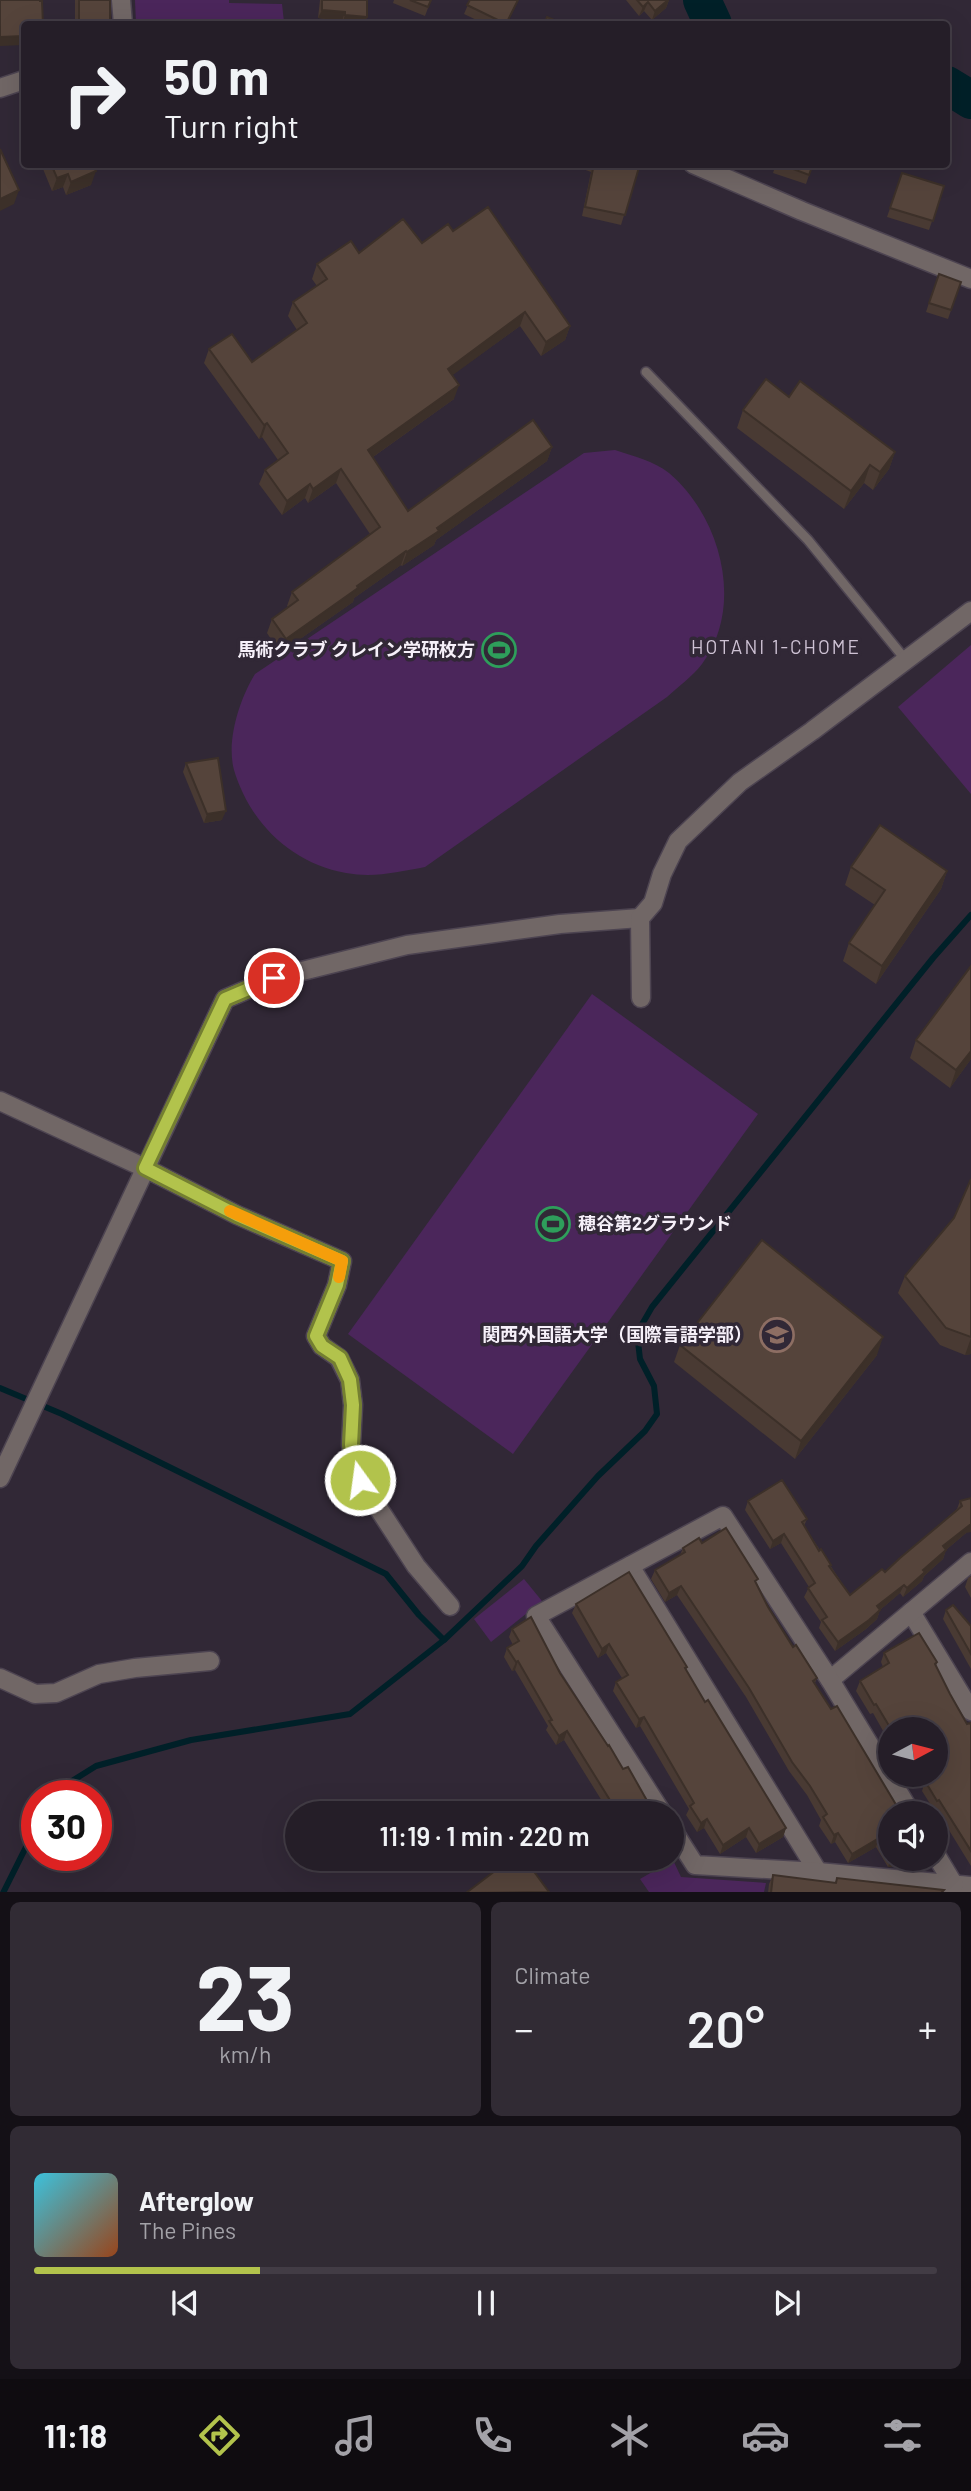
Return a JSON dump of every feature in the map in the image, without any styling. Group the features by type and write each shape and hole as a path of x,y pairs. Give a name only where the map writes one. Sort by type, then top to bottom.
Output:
{"street":[{"path":"121,0 123,21"},
{"path":"0,88 21,81"},
{"path":"702,168 971,279"},
{"path":"641,998 640,918 653,903 678,841 740,782 813,731 971,611"},
{"path":"0,1478 225,999 274,978 407,945 560,924 640,918"},
{"path":"0,1101 145,1168 237,1215 342,1261 337,1285 316,1336 322,1346 340,1358 350,1380 353,1405 351,1445 360,1480 416,1566 450,1606"},
{"path":"654,1801 536,1616 723,1516 830,1680 904,1801"},
{"path":"830,1680 971,1562"},
{"path":"630,1566 818,1872"},
{"path":"911,1612 971,1711"},
{"path":"0,1678 35,1694 56,1693 99,1674 210,1661"},
{"path":"684,1848 695,1865 818,1872 963,1885"},
{"path":"948,1868 963,1885"}],"lane":[{"path":"646,372 808,540 905,659"}],"shaded area":[{"path":"135,0 229,0 229,3 282,4 284,21 136,21"},
{"name":"馬術クラブ クレイン学研枚方","path":"615,450 650,462 669,473 687,491 714,537 724,590 722,616 715,641 702,664 667,697 425,867 376,875 346,873 308,860 275,838 262,823 241,789 232,759 236,720 244,695 255,674 584,453"},
{"path":"971,645 971,794 898,707"},
{"name":"穂谷第2グラウンド","path":"592,994 758,1114 513,1454 348,1334"},
{"path":"524,1579 542,1601 491,1642 474,1619"},
{"path":"654,1871 678,1871 681,1877 766,1883 764,1892 649,1892 640,1879"}],"building":[{"path":"0,0 42,1 43,21 21,21 21,36 0,37"},
{"path":"79,0 110,0 110,21 79,21"},
{"path":"322,0 367,0 367,17 322,10"},
{"path":"410,0 431,0 428,7"},
{"path":"470,0 518,0 508,21 500,21 467,5"},
{"path":"637,0 668,0 655,11 648,2 643,7"},
{"path":"0,149 19,190 0,199"},
{"path":"53,168 95,168 96,171 71,182 68,174 57,178"},
{"path":"593,168 639,168 625,215 585,207"},
{"path":"791,168 812,168 809,175"},
{"path":"902,173 944,186 933,221 890,208"},
{"path":"488,207 570,326 546,342 525,312 448,369 459,385 368,450 408,511 533,420 552,447 286,639 272,619 298,600 292,592 380,527 341,469 313,489 310,484 287,501 265,470 288,453 267,423 264,425 209,349 232,334 252,362 307,323 293,302 327,279 317,264 351,241 359,253 403,219 422,243 448,224 453,231"},
{"path":"939,274 961,282 951,310 929,303"},
{"path":"766,379 789,397 800,381 895,452 880,472 870,465 851,491 743,410"},
{"path":"218,758 226,811 207,814 186,763"},
{"path":"880,825 947,871 882,966 849,943 885,890 851,867"},
{"path":"971,966 971,1051 956,1070 916,1040"},
{"path":"971,1179 971,1337 946,1328 905,1276 954,1218"},
{"path":"762,1240 883,1337 801,1441 680,1345"},
{"path":"782,1480 807,1519 802,1522 819,1551 821,1549 831,1565 829,1566 850,1595 882,1569 885,1572 962,1506 960,1501 971,1498 971,1524 943,1546 946,1550 907,1588 904,1585 877,1606 880,1610 838,1642 822,1620 827,1617 808,1588 815,1583 802,1562 784,1534 773,1541 748,1501"},
{"path":"726,1528 758,1579 755,1581 768,1607 793,1647 796,1645 817,1678 813,1681 831,1709 837,1706 878,1775 878,1787 885,1787 894,1801 878,1801 878,1839 852,1854 838,1833 834,1835 823,1817 827,1814 810,1786 792,1762 749,1688 681,1586 669,1593 655,1570 685,1552 683,1548 699,1538 702,1543"},
{"path":"629,1572 687,1667 685,1668 705,1702 708,1700 786,1828 759,1844 749,1828 723,1845 707,1819 701,1823 690,1806 694,1803 644,1717 639,1719 616,1682 628,1675 609,1644 602,1649 576,1604"},
{"path":"953,1605 971,1626 971,1654 946,1610"},
{"path":"531,1617 560,1673 623,1769 628,1767 647,1801 611,1801 567,1731 559,1736 518,1661 516,1662 507,1648 519,1641 512,1629"},
{"path":"919,1633 937,1662 935,1664 950,1694 967,1724 971,1725 971,1851 948,1814 948,1801 937,1801 929,1787 948,1787 948,1717 884,1717 860,1681 889,1663 884,1653"},
{"path":"495,1871 534,1871 549,1892 467,1892"},
{"path":"773,1875 836,1883 837,1878 944,1890 942,1892 771,1892"}],"waterway":[{"path":"702,0 712,21"},
{"path":"950,87 971,100"},
{"path":"74,1780 96,1766 191,1740 350,1714 444,1640 522,1566 536,1546 598,1476 645,1431 657,1414 654,1386 640,1359 637,1333 652,1307 933,958 971,915"},
{"path":"0,1388 62,1414 386,1574 419,1615 444,1640"},
{"path":"4,1892 21,1857"}],"slow traffic":[{"path":"230,1211 342,1261 339,1277"}],"place":[{"name":"馬術クラブ クレイン学研枚方","path":"499,650"},
{"name":"穂谷第2グラウンド","path":"553,1224"},
{"name":"関西外国語大学（国際言語学部）","path":"777,1335"}],"district":[{"name":"HOTANI 1-CHOME","path":"776,647"}],"route":[{"path":"274,978 225,999 145,1168 237,1215 342,1261 337,1285 316,1336 322,1346 340,1358 350,1380 353,1405 351,1445 360,1480"}]}
